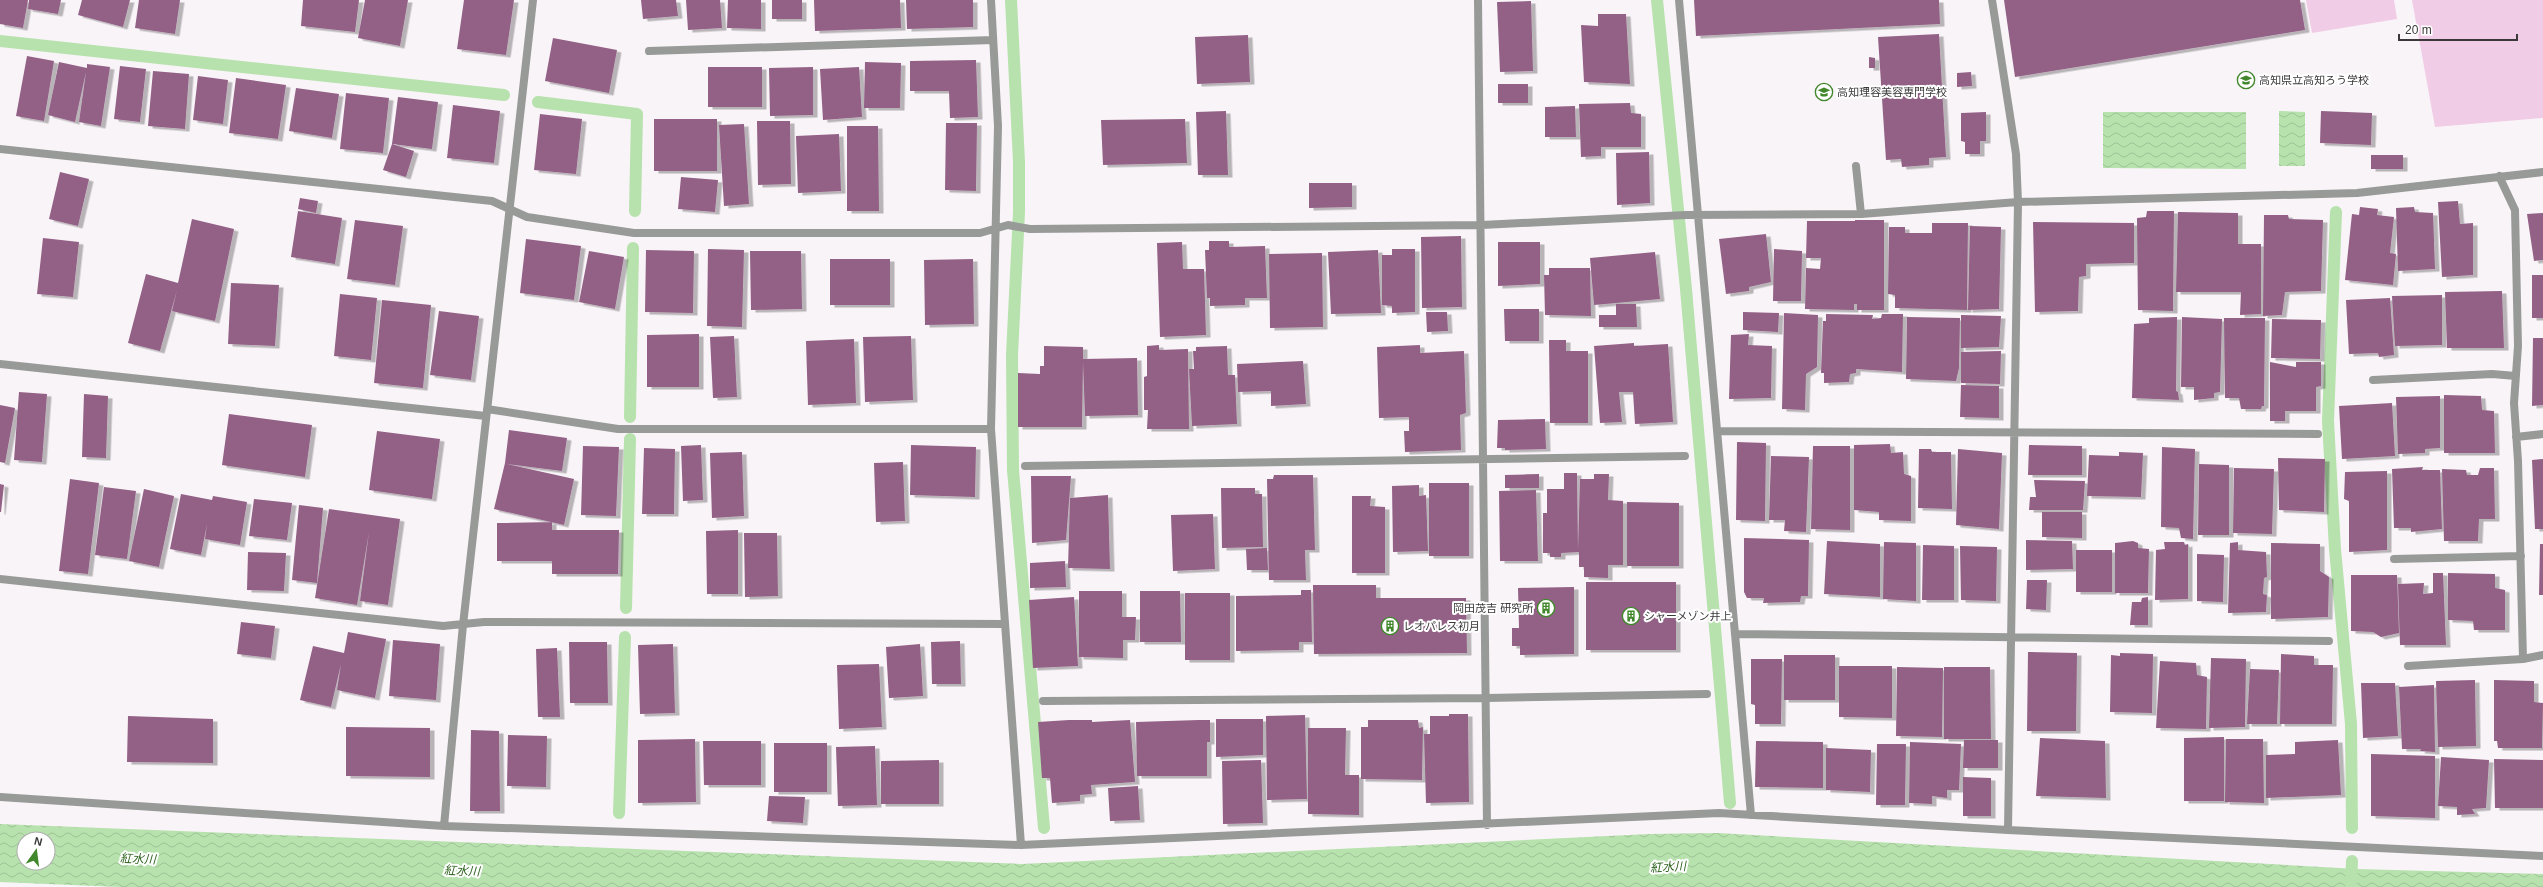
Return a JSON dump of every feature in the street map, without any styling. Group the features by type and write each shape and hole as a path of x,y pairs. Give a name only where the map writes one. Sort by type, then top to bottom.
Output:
{"street":[{"path":"444,826 463,625 533,0"},
{"path":"991,0 998,126 991,429 1021,845"},
{"path":"1478,0 1482,225 1487,825"},
{"path":"1679,0 1751,815"},
{"path":"1992,0 2016,154 2018,202 2008,830"},
{"path":"649,51 993,40"},
{"path":"0,149 492,201 510,208 526,217 634,233 980,233 1008,225 1025,228 1482,225 1686,215 1861,214 2018,202 2357,193 2543,172"},
{"path":"1856,166 1861,214"},
{"path":"2499,176 2515,210 2518,346 2516,376 2516,437 2521,556 2523,659"},
{"path":"0,364 487,413 618,429 991,429"},
{"path":"2373,380 2492,374 2516,376"},
{"path":"1717,431 2318,434"},
{"path":"2516,437 2543,434"},
{"path":"1025,466 1685,456"},
{"path":"2394,559 2521,556"},
{"path":"0,579 443,626 484,622 1005,624"},
{"path":"1735,634 2329,641"},
{"path":"2408,666 2523,659 2543,655"},
{"path":"1043,701 1487,698 1707,694"},
{"path":"0,797 444,826 1021,845 1487,825 1719,813 2008,830 2543,856"}],"shaded area":[{"path":"2306,0 2394,0 2397,19 2312,33"},
{"path":"2412,0 2543,0 2543,118 2435,127"}],"water":[{"path":"2279,111 2305,112 2305,166 2279,166"},
{"path":"2103,112 2246,112 2246,169 2103,168"},
{"name":"紅水川","path":"0,824 1022,864 1650,834 1718,833 2357,869 2543,874 2543,887 120,887 0,882"}],"building":[{"path":"0,0 28,0 23,28 0,24"},
{"path":"29,0 61,0 58,14 28,9"},
{"path":"82,0 130,0 123,27 78,15"},
{"path":"139,0 180,0 175,34 135,28"},
{"path":"303,0 359,0 355,32 301,26"},
{"path":"365,0 408,0 400,46 358,38"},
{"path":"464,0 514,0 506,55 457,49"},
{"path":"641,0 676,0 678,16 643,19"},
{"path":"686,0 720,0 722,28 688,30"},
{"path":"728,0 761,0 761,29 727,28"},
{"path":"772,0 802,0 802,19 772,19"},
{"path":"814,0 900,0 901,28 815,31"},
{"path":"906,0 973,0 973,27 907,29"},
{"path":"1694,0 1939,0 1940,24 1696,36"},
{"path":"2004,0 2300,0 2305,30 2015,77"},
{"path":"1531,1 1533,71 1500,72 1497,2"},
{"path":"1598,14 1626,14 1630,84 1584,82 1581,25 1598,26"},
{"path":"1939,34 1946,157 1929,158 1929,165 1902,167 1901,159 1886,160 1878,37"},
{"path":"1248,35 1250,82 1197,84 1195,37"},
{"path":"553,38 617,50 609,93 545,81"},
{"path":"27,56 54,61 44,121 16,116"},
{"path":"1869,57 1875,58 1875,68 1869,68"},
{"path":"976,60 978,117 950,118 949,91 910,91 910,61"},
{"path":"59,62 87,68 87,64 110,67 101,126 79,122 86,72 75,122 48,115"},
{"path":"865,62 901,63 900,108 864,108"},
{"path":"120,66 146,69 140,122 114,119"},
{"path":"708,67 762,67 762,107 708,107"},
{"path":"813,67 813,115 770,116 769,68"},
{"path":"859,67 862,117 823,120 820,69"},
{"path":"153,71 189,74 185,129 148,126"},
{"path":"1971,72 1972,86 1957,87 1957,73"},
{"path":"198,76 228,80 223,124 193,120"},
{"path":"236,78 286,85 278,139 229,133"},
{"path":"1498,84 1528,84 1528,103 1498,103"},
{"path":"296,88 339,94 332,138 289,131"},
{"path":"346,93 389,98 383,153 340,149"},
{"path":"398,97 438,102 432,149 392,144"},
{"path":"1630,103 1631,113 1641,114 1641,147 1601,147 1601,156 1581,157 1579,104"},
{"path":"453,105 500,111 494,163 447,158"},
{"path":"1575,106 1576,137 1545,137 1545,107"},
{"path":"1226,111 1228,175 1198,175 1196,112"},
{"path":"2321,111 2372,113 2371,145 2320,143"},
{"path":"1986,112 1986,141 1980,141 1980,154 1965,154 1965,142 1961,141 1961,113"},
{"path":"540,114 582,119 576,174 534,170"},
{"path":"654,119 717,119 717,171 654,171"},
{"path":"1185,119 1187,163 1103,165 1101,120"},
{"path":"757,121 790,121 791,184 758,185"},
{"path":"946,123 977,123 976,191 945,190"},
{"path":"744,124 749,204 724,206 719,125"},
{"path":"847,126 878,126 879,211 847,211"},
{"path":"839,134 841,191 798,193 796,136"},
{"path":"392,144 414,151 406,177 383,170"},
{"path":"1649,152 1650,203 1617,205 1616,153"},
{"path":"2371,155 2403,155 2403,169 2371,169"},
{"path":"60,172 89,179 78,226 49,219"},
{"path":"681,177 718,180 715,212 678,209"},
{"path":"1309,183 1352,183 1352,207 1309,208"},
{"path":"300,198 318,201 316,213 298,209"},
{"path":"2458,201 2460,224 2473,223 2473,275 2442,277 2438,202"},
{"path":"2360,207 2378,209 2377,215 2394,217 2390,253 2396,254 2393,285 2345,280 2352,214 2359,215"},
{"path":"2414,207 2415,212 2433,213 2435,269 2398,271 2396,208"},
{"path":"298,211 342,218 335,264 291,257"},
{"path":"2147,211 2174,211 2173,311 2138,310 2137,218 2146,217"},
{"path":"2178,212 2238,213 2238,244 2261,244 2261,314 2240,315 2241,292 2176,292"},
{"path":"2543,213 2543,260 2534,261 2527,214"},
{"path":"2264,215 2288,215 2289,219 2323,220 2321,291 2285,292 2282,315 2263,316"},
{"path":"192,219 234,229 215,321 172,311 177,290 160,351 128,343 146,274 178,283"},
{"path":"355,220 403,226 395,285 347,279"},
{"path":"1884,220 1884,310 1857,310 1857,304 1854,304 1854,310 1805,309 1806,268 1820,269 1821,258 1806,258 1807,221"},
{"path":"2033,222 2134,223 2134,263 2086,264 2086,276 2079,277 2078,311 2035,312"},
{"path":"1932,223 1968,223 1967,310 1895,308 1895,295 1888,294 1889,227 1905,227 1905,233 1932,233"},
{"path":"1970,226 2001,227 1999,309 1968,310"},
{"path":"1766,234 1771,282 1749,287 1749,291 1726,294 1719,239"},
{"path":"1461,236 1462,307 1422,308 1421,237"},
{"path":"43,238 79,242 73,297 37,294"},
{"path":"526,239 581,246 574,300 520,293"},
{"path":"1209,241 1229,241 1229,247 1265,246 1267,298 1245,298 1245,305 1210,306 1210,298 1207,298 1205,250 1209,250"},
{"path":"1182,242 1183,269 1204,269 1206,335 1160,337 1157,243"},
{"path":"1498,242 1540,242 1540,284 1498,286"},
{"path":"708,249 744,250 742,327 707,326"},
{"path":"1392,249 1415,249 1415,312 1392,313 1392,306 1382,305 1382,255 1392,255"},
{"path":"1774,249 1802,251 1801,301 1773,301"},
{"path":"646,250 694,251 693,313 645,312"},
{"path":"1378,250 1381,313 1331,314 1328,252"},
{"path":"589,251 624,257 615,309 579,302"},
{"path":"750,251 801,251 802,309 751,310"},
{"path":"1655,252 1660,299 1594,305 1590,258"},
{"path":"1322,253 1323,327 1270,328 1269,254"},
{"path":"830,259 890,259 890,305 830,305"},
{"path":"973,259 974,324 925,325 924,260"},
{"path":"1549,268 1590,268 1591,316 1545,315 1544,275 1549,275"},
{"path":"2532,275 2543,275 2543,318 2532,318"},
{"path":"231,283 279,285 275,346 228,344"},
{"path":"2502,291 2504,348 2447,348 2445,292"},
{"path":"340,294 377,298 371,360 334,356"},
{"path":"2442,295 2442,345 2395,346 2392,296"},
{"path":"2390,298 2394,355 2379,357 2378,353 2349,354 2346,300"},
{"path":"382,300 431,305 423,388 374,383"},
{"path":"1616,304 1636,304 1637,327 1599,327 1599,315 1616,315"},
{"path":"1504,309 1539,309 1539,341 1505,341"},
{"path":"439,311 479,316 471,380 430,375"},
{"path":"1426,312 1447,312 1448,331 1427,332"},
{"path":"1743,312 1779,313 1778,332 1743,330"},
{"path":"1784,313 1818,315 1817,367 1806,374 1805,410 1782,409"},
{"path":"1826,314 1873,315 1872,319 1881,318 1882,314 1903,314 1902,372 1856,369 1856,373 1850,374 1849,382 1824,383 1824,373 1821,373 1823,321 1826,321"},
{"path":"1961,315 2001,316 1999,347 1961,348"},
{"path":"1907,317 1960,318 1959,368 1956,381 1906,379"},
{"path":"2177,317 2176,391 2178,392 2179,400 2132,398 2134,324 2149,323 2149,318"},
{"path":"2182,317 2222,319 2220,392 2214,393 2214,398 2194,400 2194,387 2181,387"},
{"path":"2224,318 2265,318 2264,406 2262,406 2261,409 2241,409 2239,398 2225,398"},
{"path":"2272,319 2321,320 2320,359 2271,358"},
{"path":"699,334 699,387 647,387 647,335"},
{"path":"1749,334 1748,345 1772,346 1771,398 1729,399 1731,335"},
{"path":"734,336 737,397 713,398 710,337"},
{"path":"911,336 913,400 865,402 863,337"},
{"path":"2533,338 2543,338 2543,405 2532,406"},
{"path":"854,339 856,403 808,405 806,341"},
{"path":"1549,340 1566,340 1566,351 1588,351 1588,423 1550,423"},
{"path":"1634,343 1634,346 1668,344 1673,422 1635,424 1633,392 1619,392 1622,422 1600,423 1594,346"},
{"path":"1159,345 1159,350 1188,349 1189,429 1147,429 1148,410 1144,410 1144,377 1147,376 1147,346"},
{"path":"1420,345 1420,353 1464,351 1466,413 1460,415 1461,450 1405,452 1404,431 1409,431 1409,417 1379,418 1377,347"},
{"path":"1044,346 1083,347 1083,359 1137,358 1138,415 1085,416 1083,362 1082,427 1018,427 1018,373 1040,374 1040,366 1044,366"},
{"path":"1227,346 1228,375 1235,375 1237,424 1192,426 1189,369 1194,369 1193,351 1196,351 1196,347"},
{"path":"2001,351 2000,384 1961,383 1961,352"},
{"path":"1303,361 1306,404 1271,406 1271,391 1238,392 1237,364"},
{"path":"2270,362 2296,367 2296,362 2321,362 2321,386 2316,387 2316,411 2285,411 2285,421 2270,421"},
{"path":"1961,385 1999,386 1999,418 1960,417"},
{"path":"19,392 47,394 42,462 14,460"},
{"path":"84,394 108,396 106,458 82,457"},
{"path":"2444,395 2481,396 2482,410 2494,411 2495,453 2444,453"},
{"path":"2440,396 2440,448 2425,449 2425,453 2398,454 2396,397"},
{"path":"2392,403 2395,456 2342,459 2339,406"},
{"path":"0,405 15,408 5,463 0,462"},
{"path":"229,414 312,425 305,477 222,465"},
{"path":"1545,419 1546,449 1505,450 1505,448 1497,448 1498,420"},
{"path":"509,430 567,438 562,471 507,464 574,479 564,525 494,509 505,463"},
{"path":"377,431 440,439 432,499 369,490"},
{"path":"1737,442 1766,443 1765,521 1736,520"},
{"path":"1890,444 1891,453 1903,452 1904,474 1911,476 1911,521 1879,520 1879,512 1854,510 1854,445"},
{"path":"701,445 703,500 683,501 681,446"},
{"path":"911,445 976,447 975,497 910,495"},
{"path":"2029,445 2082,446 2082,475 2028,475"},
{"path":"583,446 619,447 616,516 581,515"},
{"path":"1813,446 1850,446 1850,530 1811,529"},
{"path":"2162,447 2195,449 2193,539 2181,538 2179,528 2161,527"},
{"path":"644,448 675,449 674,514 642,514"},
{"path":"1919,449 1931,449 1932,452 1951,452 1952,509 1918,508"},
{"path":"1958,449 2002,453 1999,529 1956,525"},
{"path":"742,452 744,516 712,518 710,453"},
{"path":"2119,452 2143,453 2141,497 2087,496 2089,455 2119,456"},
{"path":"1771,456 1809,457 1806,532 1784,531 1785,520 1769,520"},
{"path":"2278,458 2325,459 2324,512 2279,510"},
{"path":"2543,459 2543,529 2535,529 2532,460"},
{"path":"903,462 905,521 876,522 874,463"},
{"path":"2199,464 2229,465 2229,535 2198,535"},
{"path":"2423,467 2422,470 2440,470 2442,529 2411,532 2411,528 2394,528 2392,469"},
{"path":"2234,468 2274,469 2272,534 2233,533"},
{"path":"2480,468 2494,468 2495,519 2479,519 2478,541 2444,541 2442,469 2466,470 2467,475 2478,475"},
{"path":"2387,471 2387,550 2349,552 2349,501 2344,499 2345,472"},
{"path":"1564,473 1577,473 1578,550 1580,479 1594,479 1594,474 1609,474 1608,500 1623,501 1623,565 1608,565 1608,578 1584,577 1584,567 1579,567 1579,552 1561,553 1561,557 1550,557 1550,553 1543,553 1543,513 1547,513 1547,489 1564,489"},
{"path":"1539,474 1539,488 1505,488 1505,475"},
{"path":"1274,475 1313,475 1315,550 1305,550 1306,580 1269,580 1267,479 1273,479"},
{"path":"1031,476 1071,476 1066,540 1032,543"},
{"path":"70,479 99,483 88,574 59,571"},
{"path":"2034,480 2085,481 2083,510 2029,510 2030,497 2036,497"},
{"path":"1429,483 1469,483 1469,556 1429,556"},
{"path":"0,484 4,485 1,512 0,512"},
{"path":"1419,485 1419,496 1426,495 1428,551 1393,552 1392,486"},
{"path":"104,487 136,491 127,559 95,555"},
{"path":"1221,488 1255,488 1255,494 1262,494 1263,547 1222,548"},
{"path":"144,489 174,496 159,567 129,561"},
{"path":"1536,490 1538,561 1500,561 1499,491"},
{"path":"181,494 212,500 213,496 247,502 240,545 205,539 207,524 201,555 170,549"},
{"path":"1108,495 1110,569 1068,568 1070,498"},
{"path":"1352,496 1371,496 1370,506 1385,507 1385,573 1352,573"},
{"path":"254,499 292,503 287,540 249,536"},
{"path":"1627,502 1679,503 1679,566 1627,566"},
{"path":"299,505 323,508 317,583 292,580"},
{"path":"329,509 400,519 388,605 360,601 369,532 357,605 315,598"},
{"path":"2042,512 2082,512 2082,538 2042,537"},
{"path":"1213,514 1215,569 1173,571 1171,515"},
{"path":"552,522 552,530 619,530 618,574 552,574 552,561 497,561 497,523"},
{"path":"738,530 738,594 707,594 706,531"},
{"path":"744,533 777,533 778,596 745,597"},
{"path":"1744,538 1809,540 1808,596 1801,596 1800,602 1763,603 1764,598 1747,598 1744,592"},
{"path":"2026,540 2072,541 2073,569 2026,570"},
{"path":"1827,541 1880,544 1880,597 1824,594"},
{"path":"2133,541 2138,543 2138,548 2149,549 2148,593 2115,593 2115,543"},
{"path":"1884,542 1916,543 1916,601 1883,599"},
{"path":"2164,542 2184,542 2185,545 2188,544 2188,599 2155,600 2156,550 2165,549"},
{"path":"2238,542 2238,550 2266,552 2267,577 2264,578 2263,594 2267,595 2266,612 2228,613 2230,543"},
{"path":"2271,543 2320,544 2320,571 2329,577 2328,617 2271,619"},
{"path":"2540,544 2543,544 2543,595 2539,595"},
{"path":"1923,545 1954,546 1954,600 1922,600"},
{"path":"1960,546 1997,547 1996,601 1961,600"},
{"path":"1267,548 1268,570 1247,570 1246,549"},
{"path":"2076,550 2112,550 2112,592 2076,592"},
{"path":"248,552 286,553 284,591 247,590"},
{"path":"2197,554 2224,555 2223,602 2197,601"},
{"path":"1065,561 1066,587 1030,588 1030,563"},
{"path":"2433,573 2443,573 2446,645 2400,645 2398,584 2424,583 2423,594 2433,593"},
{"path":"2448,573 2495,574 2495,588 2505,590 2505,630 2474,630 2473,621 2448,620"},
{"path":"2351,575 2397,575 2399,633 2381,637 2373,632 2351,631"},
{"path":"2027,580 2047,580 2046,610 2026,609"},
{"name":"シャーメゾン井上","path":"1586,582 1676,582 1676,650 1586,650"},
{"name":"レオパレス初月","path":"1313,585 1376,585 1376,598 1466,598 1467,653 1314,654"},
{"name":"岡田茂吉 研究所","path":"1574,587 1574,654 1520,655 1520,646 1512,646 1512,628 1519,628 1518,588"},
{"path":"1301,590 1311,590 1312,642 1299,642 1299,650 1236,651 1236,596 1301,595"},
{"path":"1079,591 1122,591 1122,617 1136,617 1135,640 1123,640 1123,658 1079,657"},
{"path":"1140,591 1180,591 1181,642 1140,642"},
{"path":"1185,593 1230,593 1230,660 1185,660"},
{"path":"1074,597 1078,666 1033,668 1029,600"},
{"path":"2148,597 2148,625 2130,625 2132,602 2141,602 2142,598"},
{"path":"241,622 275,626 271,658 237,654"},
{"path":"348,632 386,639 375,698 337,690 341,664 331,707 300,700 313,646 344,653"},
{"path":"393,640 440,644 436,700 389,696"},
{"path":"960,641 961,684 932,684 931,642"},
{"path":"569,642 607,642 608,703 570,703"},
{"path":"673,644 675,713 640,714 638,645"},
{"path":"920,644 923,696 889,698 886,647"},
{"path":"557,648 560,717 538,717 536,649"},
{"path":"2028,652 2077,653 2076,731 2027,731"},
{"path":"2120,653 2153,654 2152,713 2110,712 2111,655 2120,656"},
{"path":"2281,654 2314,656 2314,665 2333,665 2332,724 2280,724"},
{"path":"1784,655 1835,655 1835,700 1784,700"},
{"path":"2211,658 2246,659 2245,727 2209,728"},
{"path":"1751,659 1782,659 1781,724 1755,724 1755,705 1751,704"},
{"path":"2160,661 2196,663 2197,675 2207,677 2206,729 2156,728"},
{"path":"879,664 882,727 839,729 837,665"},
{"path":"1839,666 1892,666 1892,718 1839,717"},
{"path":"1897,667 1943,668 1942,737 1896,736"},
{"path":"1944,667 1990,667 1991,739 1944,739"},
{"path":"2250,669 2279,670 2277,724 2247,724"},
{"path":"2475,680 2476,746 2438,747 2436,681"},
{"path":"2494,680 2534,681 2534,702 2543,703 2542,748 2498,748 2497,741 2494,741"},
{"path":"2361,683 2395,683 2398,736 2363,738"},
{"path":"2434,685 2435,752 2420,751 2421,749 2402,749 2399,687"},
{"path":"1449,714 1468,714 1469,802 1426,803 1424,734 1430,734 1430,716 1449,716"},
{"path":"1305,715 1307,799 1267,800 1266,716"},
{"path":"128,716 213,719 213,763 127,762"},
{"path":"1216,719 1263,719 1263,755 1216,757"},
{"path":"1092,720 1092,722 1130,720 1135,782 1091,785 1092,794 1080,795 1080,801 1052,803 1050,778 1042,778 1038,722"},
{"path":"1210,720 1210,742 1207,742 1207,776 1137,776 1136,722"},
{"path":"1368,720 1418,720 1419,728 1423,727 1422,780 1361,779 1361,727 1368,727"},
{"path":"346,727 430,728 430,777 346,776"},
{"path":"1308,728 1346,728 1345,775 1359,775 1359,815 1308,814"},
{"path":"471,730 499,731 500,811 470,811"},
{"path":"508,735 547,736 546,787 507,786"},
{"path":"2224,737 2224,801 2184,801 2184,738"},
{"path":"2040,738 2105,741 2106,798 2036,796"},
{"path":"695,739 696,802 638,803 638,740"},
{"path":"2226,739 2263,739 2264,803 2225,802"},
{"path":"1964,740 1998,740 1998,768 1963,768"},
{"path":"2338,740 2341,795 2266,798 2266,755 2295,754 2295,742"},
{"path":"703,741 761,741 761,785 704,785"},
{"path":"1756,741 1823,742 1823,788 1755,787"},
{"path":"1910,742 1961,744 1959,790 1947,790 1947,798 1932,796 1932,804 1909,803"},
{"path":"774,743 827,743 827,792 774,792"},
{"path":"1877,744 1906,744 1905,805 1876,805"},
{"path":"875,746 877,805 838,806 836,747"},
{"path":"1826,748 1871,750 1870,792 1826,790"},
{"path":"2371,754 2435,756 2435,818 2371,816"},
{"path":"2441,757 2489,760 2486,808 2472,809 2475,814 2457,815 2457,807 2438,806"},
{"path":"2494,759 2543,760 2543,808 2495,808"},
{"path":"939,760 939,804 881,804 881,761"},
{"path":"1261,760 1263,823 1223,824 1222,761"},
{"path":"1963,777 1991,778 1991,816 1963,816"},
{"path":"1138,786 1140,820 1110,821 1108,788"},
{"path":"769,796 805,797 803,823 767,821"}],"waterway":[{"path":"1011,0 1019,162 1019,212 1012,355 1013,470 1044,828"},
{"path":"1657,0 1686,289 1730,803"},
{"path":"0,41 504,95"},
{"path":"538,102 637,114 635,211"},
{"path":"2336,212 2328,421 2335,549 2351,724 2352,828"},
{"path":"630,417 633,248"},
{"path":"626,608 630,439"},
{"path":"619,813 625,637"},
{"path":"2351,887 2352,861"}],"place":[{"name":"高知県立高知ろう学校","path":"2246,80"},
{"name":"高知理容美容専門学校","path":"1824,92"},
{"name":"岡田茂吉 研究所","path":"1546,608"},
{"name":"シャーメゾン井上","path":"1631,616"},
{"name":"レオパレス初月","path":"1390,626"}]}
